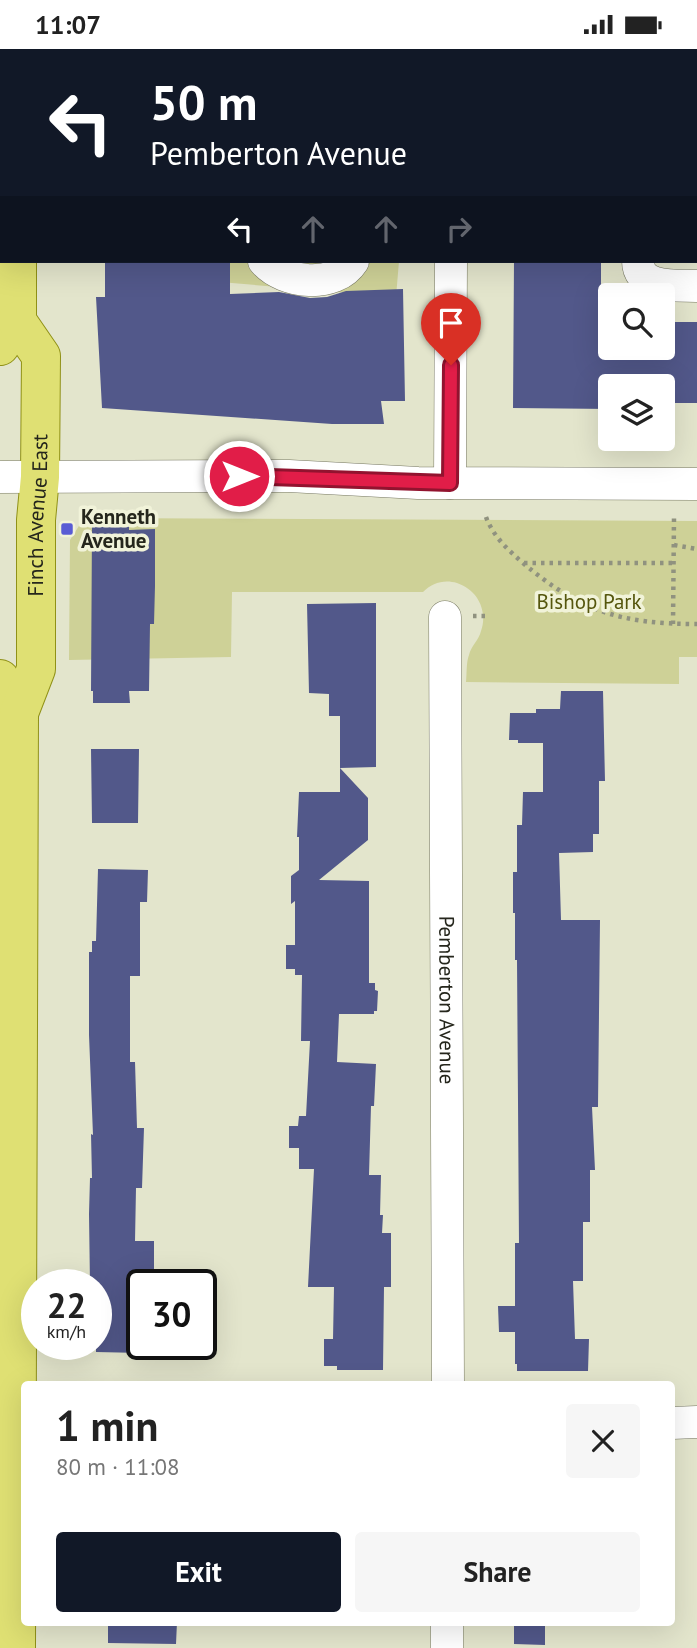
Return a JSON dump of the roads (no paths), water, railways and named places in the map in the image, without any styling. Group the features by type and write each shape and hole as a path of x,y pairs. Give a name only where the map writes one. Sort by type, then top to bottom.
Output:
{"main road":[{"name":"Finch Avenue East","path":"16,1648 21,1531 14,1417 19,713 36,669 36,520 40,477 41,356 8,334 17,263"},
{"name":"Finch Avenue East","path":"0,679 19,713"}],"street":[{"path":"266,263 270,268 290,277 320,279 336,276 352,263"},
{"path":"450,483 451,263"},
{"path":"638,263 638,268 646,279 657,284 697,286"},
{"path":"0,477 289,476 450,483 697,484"},
{"name":"Pemberton Avenue","path":"445,617 448,1381"},
{"path":"675,1423 697,1423"},
{"path":"447,1626 447,1648"}],"place":[{"name":"Kenneth Avenue","path":"67,529"}],"park label":[{"name":"Bishop Park","path":"589,602"}]}
